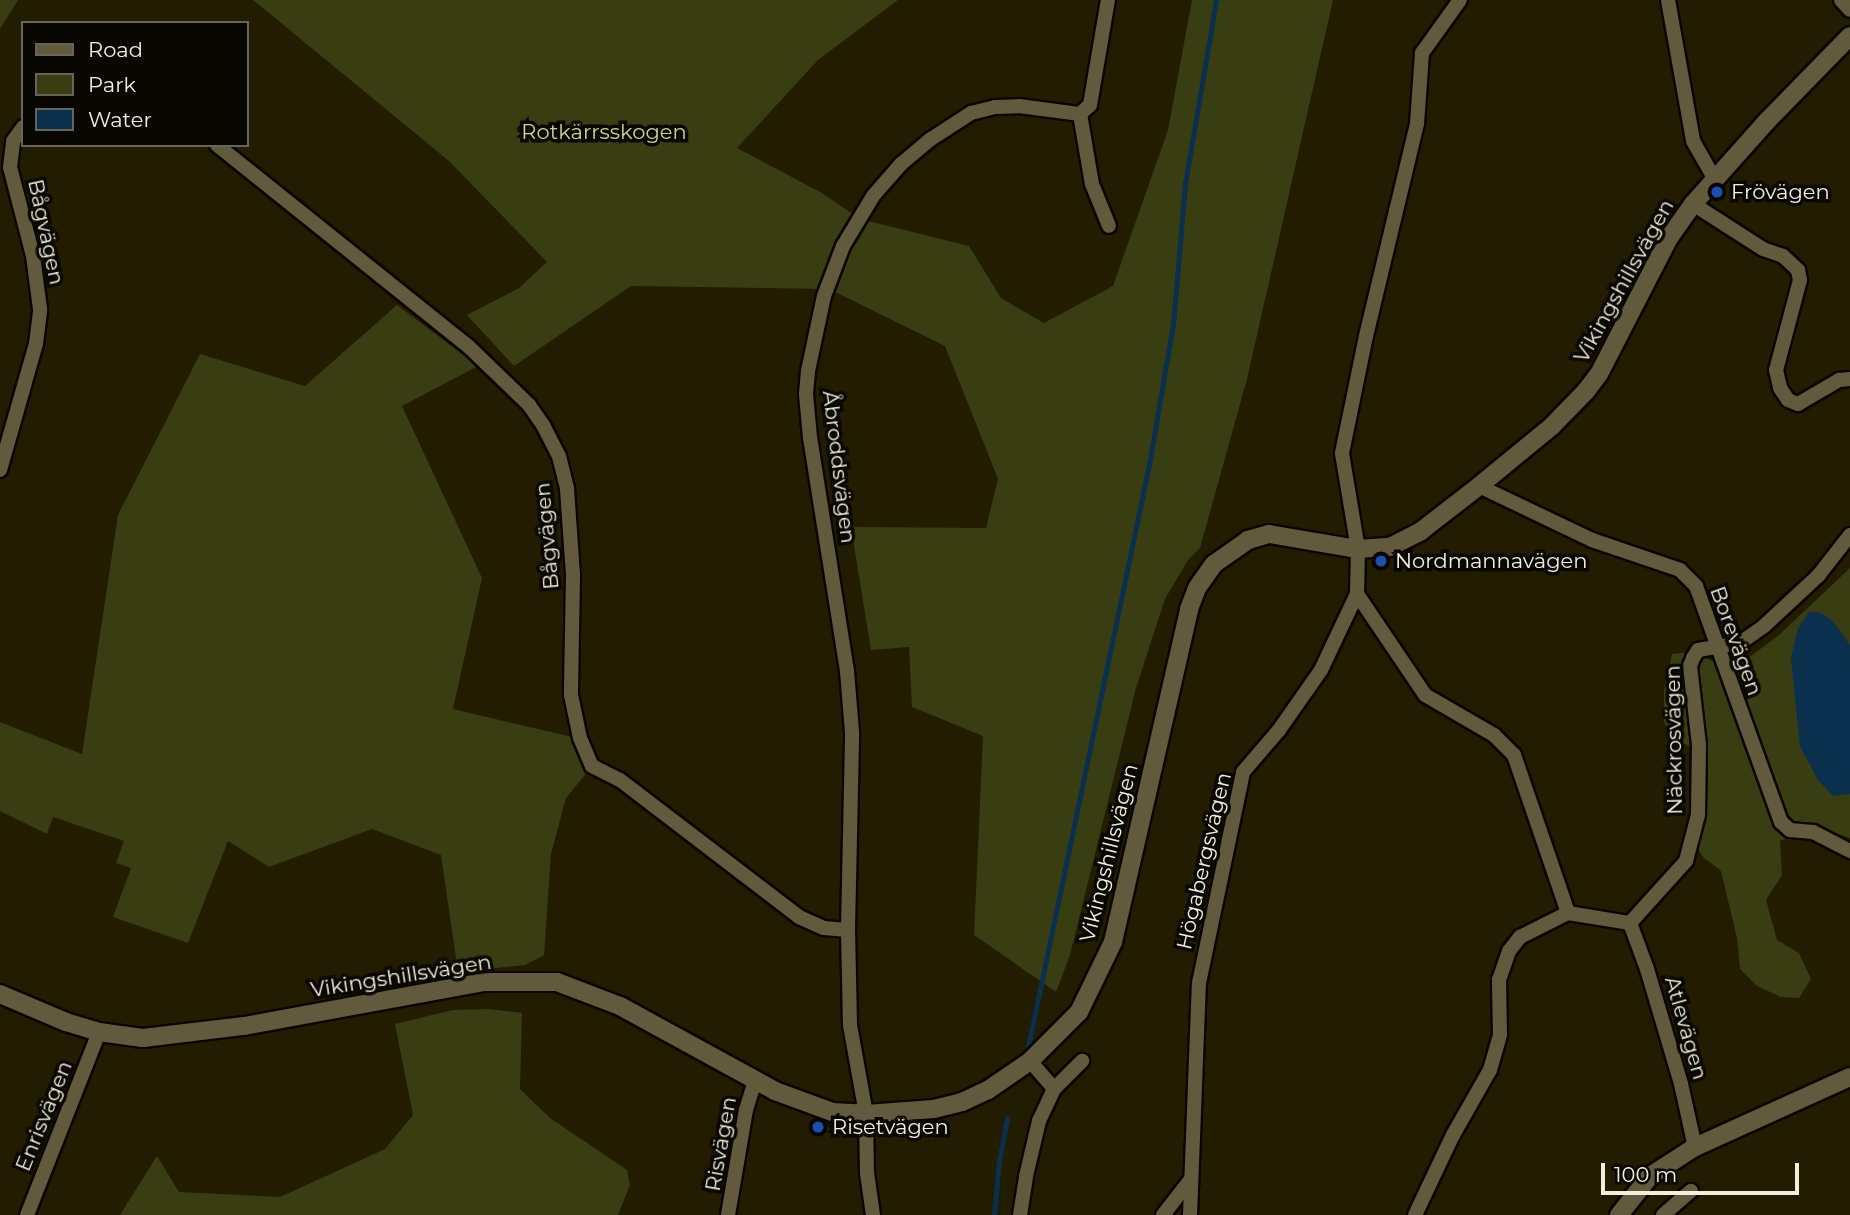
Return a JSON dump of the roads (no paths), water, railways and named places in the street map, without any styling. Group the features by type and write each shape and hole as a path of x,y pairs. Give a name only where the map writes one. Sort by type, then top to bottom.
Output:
{"street":[{"path":"1108,0 1090,105 1080,114 1092,184 1109,226"},
{"path":"1358,549 1342,453 1366,336 1417,124 1422,53 1461,0"},
{"path":"1668,0 1693,141 1714,178"},
{"path":"1842,0 1850,10"},
{"name":"Vikingshillsvägen","path":"0,995 49,1016 99,1032 143,1038 208,1032 483,982 557,982 620,1006 755,1081 832,1112 866,1114 934,1109 962,1102 1002,1082 1030,1061 1079,1012 1114,942 1189,609 1197,588 1223,556 1248,540 1269,534 1358,549 1390,547 1406,540 1479,486 1552,426 1593,383 1669,238 1693,204 1714,178 1850,36"},
{"name":"Åbroddsvägen","path":"873,1215 867,1173 866,1114 850,1025 848,930 852,732 847,671 810,438 806,394 824,296 843,246 873,196 901,164 931,139 971,113 995,107 1019,106 1080,114"},
{"name":"Bågvägen","path":"0,470 36,344 40,309 33,256 10,167 13,141 21,130"},
{"name":"Bågvägen","path":"219,147 468,346 529,405 543,425 559,456 566,489 573,575 571,695 579,738 592,766 620,780 799,917 824,928 848,930"},
{"path":"1693,204 1763,249 1783,256 1798,270 1800,280 1776,370 1780,388 1788,400 1798,404 1839,380 1850,379"},
{"name":"Borevägen","path":"1479,486 1592,540 1680,570 1696,586 1755,757 1781,822 1790,830 1813,832 1850,850"},
{"name":"Näckrosvägen","path":"1630,923 1686,860 1698,815 1699,745 1690,666 1698,650 1740,643 1790,605 1818,576 1850,535"},
{"name":"Högabergsvägen","path":"1190,1215 1199,983 1243,772 1279,730 1321,670 1357,594 1358,549"},
{"path":"1357,594 1424,695 1494,735 1514,755 1568,913"},
{"path":"1415,1215 1453,1135 1490,1070 1500,1034 1499,980 1509,951 1520,937 1568,913 1630,923"},
{"name":"Atlevägen","path":"1630,923 1670,1046 1695,1147"},
{"name":"Enrisvägen","path":"27,1215 99,1032"},
{"path":"1030,1061 1054,1089"},
{"path":"1020,1215 1026,1176 1040,1121 1054,1089 1082,1061"},
{"path":"1619,1215 1650,1176 1695,1147 1850,1077"},
{"name":"Risvägen","path":"728,1215 746,1110 755,1081"},
{"path":"1163,1215 1191,1179"},
{"path":"1663,1215 1691,1191"}],"water":[{"path":"1809,612 1819,612 1832,620 1850,645 1850,794 1833,796 1818,780 1800,746 1791,658 1798,628"}],"waterway":[{"path":"1028,1047 1149,465 1173,325 1185,184 1216,0"},
{"path":"994,1215 999,1161 1007,1119"}],"place":[{"name":"Frövägen","path":"1717,192"},
{"name":"Nordmannavägen","path":"1381,561"},
{"name":"Risetvägen","path":"818,1127"}],"park label":[{"name":"Rotkärrsskogen","path":"604,132"}]}
